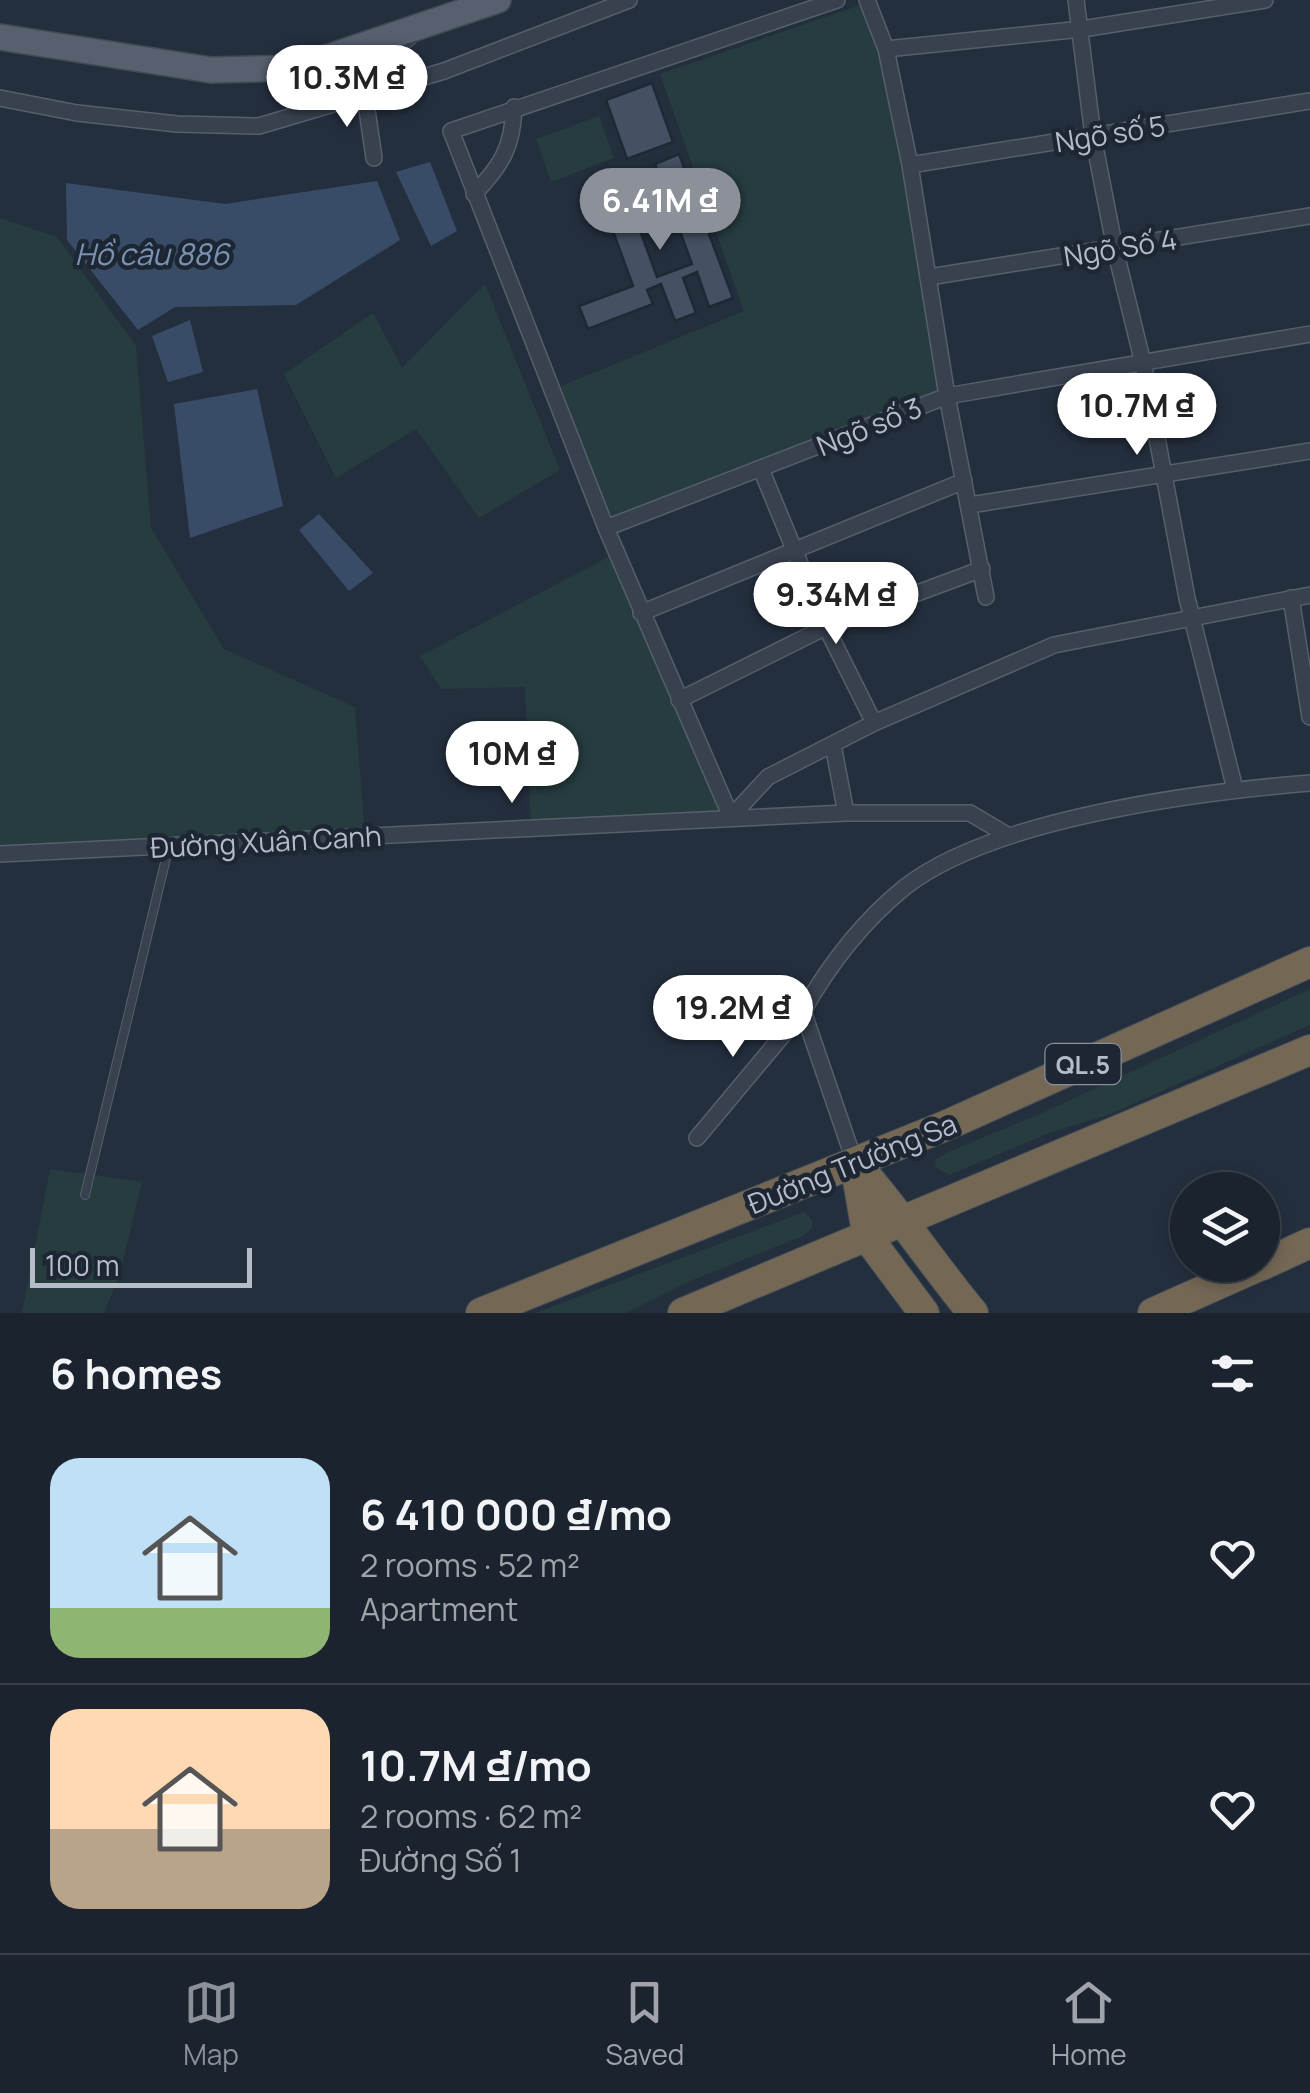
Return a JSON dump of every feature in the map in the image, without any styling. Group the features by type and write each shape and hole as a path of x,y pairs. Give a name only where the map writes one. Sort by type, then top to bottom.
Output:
{"highway":[{"name":"Đường Trường Sa","path":"1220,1004 1310,949"},
{"name":"Đường Trường Sa","path":"481,1313 855,1163 1310,962"},
{"path":"684,1313 1310,1050"},
{"path":"1238,1080 1310,1065"},
{"path":"855,1163 907,1222 930,1261 973,1313"},
{"path":"855,1163 868,1238 924,1313"},
{"path":"1280,1257 1310,1244"},
{"path":"1153,1313 1184,1306 1230,1282"}],"main road":[{"path":"0,36 211,70 296,68 498,0"}],"street":[{"path":"427,22 446,0"},
{"path":"0,98 177,124 259,126 365,96 628,0"},
{"path":"837,0 451,131 606,528 731,818 768,777 874,723 1054,645 1310,596"},
{"path":"867,0 886,50 910,166 947,396 986,598"},
{"path":"1076,0 1092,136 1143,363 1192,616 1235,789"},
{"path":"886,50 1082,29 1265,0"},
{"path":"365,96 374,158"},
{"name":"Ngõ số 5","path":"910,166 1310,101"},
{"path":"474,194 502,165 509,149 514,107"},
{"name":"Ngõ Số 4","path":"930,277 1310,216"},
{"path":"1143,363 1310,334"},
{"name":"Ngõ số 3","path":"606,528 947,396 1143,363"},
{"path":"970,506 1310,452"},
{"path":"761,469 826,627 874,723"},
{"path":"641,613 793,547 964,481"},
{"path":"679,700 826,627 982,569"},
{"path":"1291,598 1309,706"},
{"path":"832,745 846,813"},
{"path":"698,1138 803,1011 830,963 906,886 1006,835 1235,789 1310,784"},
{"name":"Đường Xuân Canh","path":"0,854 846,813 970,813 1006,835"},
{"path":"803,1011 855,1163"}],"lane":[{"path":"365,96 369,84 427,22"},
{"path":"86,1196 169,846"}],"green space":[{"path":"869,2 947,396 606,528 561,386 744,311 660,74"},
{"path":"599,116 614,158 551,182 536,139"},
{"path":"0,218 57,237 136,346 151,528 224,649 355,707 365,836 0,854"},
{"path":"485,284 560,470 479,518 416,429 336,478 284,374 373,313 402,368"},
{"path":"616,553 731,817 531,827 525,687 441,689 420,656"},
{"path":"1310,989 1310,1025 1108,1115 1052,1132 949,1175 935,1167 936,1159 948,1152 1042,1113"},
{"path":"50,1169 142,1182 120,1274 104,1313 22,1313"},
{"path":"804,1212 812,1220 812,1228 803,1236 690,1281 626,1313 535,1313"}],"water":[{"path":"430,162 457,231 431,246 396,172"},
{"name":"Hồ câu 886","path":"377,181 400,240 296,305 175,307 138,330 67,240 66,183 225,204"},
{"path":"190,320 203,372 168,382 152,336"},
{"path":"257,389 283,506 190,538 174,404"},
{"path":"319,514 373,573 349,591 299,530"}],"building":[{"path":"652,83 673,142 627,159 606,100"},
{"path":"679,154 733,298 709,307 697,272 683,278 696,313 675,321 661,284 647,290 653,304 588,329 579,306 633,286 598,190 622,181 657,277 692,264 655,164"}]}
